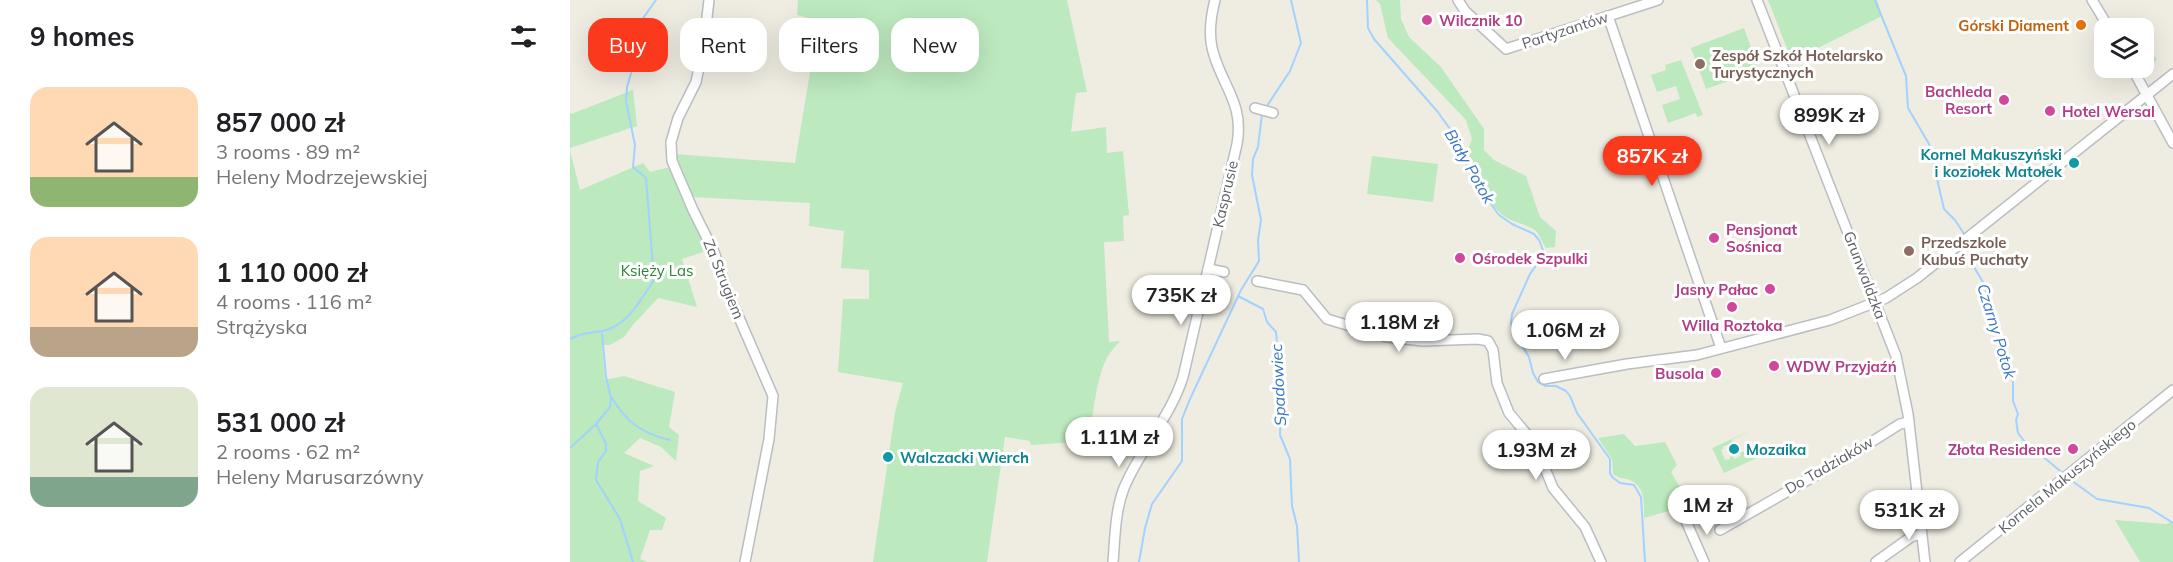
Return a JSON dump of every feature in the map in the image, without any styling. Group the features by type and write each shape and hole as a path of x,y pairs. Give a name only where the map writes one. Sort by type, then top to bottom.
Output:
{"street":[{"name":"Za Strugiem","path":"709,0 698,72 671,142 672,161 714,252 773,396 769,439 745,562"},
{"name":"Kasprusie","path":"1113,562 1118,512 1124,490 1179,390 1239,133 1235,104 1215,60 1212,46 1210,27 1215,0"},
{"name":"Partyzantów","path":"1458,0 1465,11 1506,49 1658,0"},
{"name":"Grunwaldzka","path":"1756,0 1876,302 1898,365 1909,422 1925,562"},
{"path":"2092,0 2103,18"},
{"path":"1608,16 1721,348"},
{"path":"1544,379 1627,364 1697,355 1830,320 1876,302 1905,286 2173,74"},
{"path":"2138,78 2173,143"},
{"path":"1255,108 1273,113"},
{"path":"1208,269 1224,272"},
{"path":"1257,281 1303,290 1327,318 1387,337 1416,341 1478,339 1488,341 1493,350 1497,383 1509,413 1535,444 1553,488 1585,527 1601,562"},
{"name":"Kornela Makuszyńskiego","path":"1960,562 2173,390"},
{"name":"Do Tadziaków","path":"1720,530 1841,461 1900,424 1909,422"},
{"path":"1686,521 1704,562"},
{"path":"1876,562 1911,537 1922,534"}],"green space":[{"path":"798,0 1067,0 1087,92 1076,93 1071,132 1106,127 1107,153 1123,151 1129,215 1123,216 1124,241 1104,242 1109,342 1120,341 1108,356 1101,374 1093,410 1091,441 1031,445 1030,441 1005,437 987,562 873,562 895,412 903,383 838,372 843,299 869,299 869,270 841,268 844,231 809,226 810,203 692,197 682,179 675,154 795,163 810,72 879,72 879,18 808,18 797,15"},
{"path":"1376,0 1400,0 1401,19 1409,37 1441,67 1484,129 1484,150 1494,160 1526,176 1540,217 1556,231 1555,247 1546,248 1537,232 1504,216 1489,200 1465,157 1472,139 1466,120 1388,38 1380,4"},
{"path":"1768,0 1877,0 1882,16 1792,61"},
{"path":"1744,28 1759,70 1706,89 1691,48"},
{"path":"1681,60 1703,115 1697,117 1696,113 1668,123 1662,105 1680,99 1676,86 1657,92 1651,75 1666,70 1665,65"},
{"path":"633,90 637,126 570,148 570,112 571,114"},
{"name":"Księży Las","path":"570,150 580,190 643,163 650,172 670,167 709,250 682,259 697,307 658,298 624,337 610,345 602,345 605,380 624,376 675,392 669,427 679,435 676,461 661,447 640,438 624,453 654,466 640,471 638,501 666,518 662,530 650,530 640,559 648,562 570,562"},
{"path":"1372,156 1438,164 1433,202 1367,194"},
{"path":"1752,430 1722,447 1725,460 1730,459 1731,456 1735,459 1740,456 1741,452 1746,452 1746,449 1758,444 1763,455 1724,473 1712,448"},
{"path":"1624,434 1635,446 1665,442 1677,465 1671,472 1690,505 1644,518 1644,500 1641,490 1633,482 1613,474 1612,459 1598,438"},
{"path":"2115,520 2166,524 2173,521 2173,562 2140,562"}],"waterway":[{"path":"570,339 619,324 633,311 654,280 646,178 633,167 635,145 626,102 636,28 656,0"},
{"path":"1265,109 1290,71 1301,43 1291,0"},
{"name":"Biały Potok","path":"1367,0 1368,28 1374,39 1450,129 1473,179 1499,215 1534,234 1539,240 1543,250 1542,257 1530,274 1512,314 1513,331 1529,357 1538,382 1566,391 1577,413 1610,459 1612,477 1620,483 1634,485 1641,497 1645,562"},
{"name":"Czarny Potok","path":"1875,0 1906,76 1908,108 1929,144 1944,209 1955,220 1966,237"},
{"path":"1139,562 1152,504 1182,461 1182,419 1241,290 1259,261 1258,240 1261,220 1252,175 1262,114"},
{"name":"Czarny Potok","path":"1969,242 1974,250 1970,260 1984,284 2013,382 2013,401 2018,414 2016,420 2018,433 2025,442 2064,474"},
{"name":"Spadowiec","path":"1238,296 1263,309 1267,322 1276,332 1274,365 1281,407 1280,435 1290,459 1292,506 1297,526 1299,562"},
{"path":"602,333 606,377 611,398 610,407 596,424 606,444 606,451 598,462 596,480 620,519 633,562"},
{"path":"612,398 623,414 636,426 670,440"},
{"path":"570,448 596,424"},
{"name":"Czarny Potok","path":"2068,478 2097,499 2149,508 2173,523"}],"place":[{"name":"Wilcznik 10","path":"1427,20"},
{"name":"Górski Diament","path":"2081,25"},
{"name":"Zespół Szkół Hotelarsko Turystycznych","path":"1700,64"},
{"name":"Bachleda Resort","path":"2004,100"},
{"name":"Hotel Wersal","path":"2050,111"},
{"name":"Kornel Makuszyński i koziołek Matołek","path":"2074,163"},
{"name":"Pensjonat Sośnica","path":"1714,238"},
{"name":"Przedszkole Kubuś Puchaty","path":"1909,251"},
{"name":"Ośrodek Szpulki","path":"1460,258"},
{"name":"Jasny Pałac","path":"1770,289"},
{"name":"Willa Roztoka","path":"1732,307"},
{"name":"WDW Przyjaźń","path":"1774,366"},
{"name":"Busola","path":"1716,373"},
{"name":"Mozaika","path":"1734,449"},
{"name":"Złota Residence","path":"2073,449"},
{"name":"Walczacki Wierch","path":"888,457"}]}
